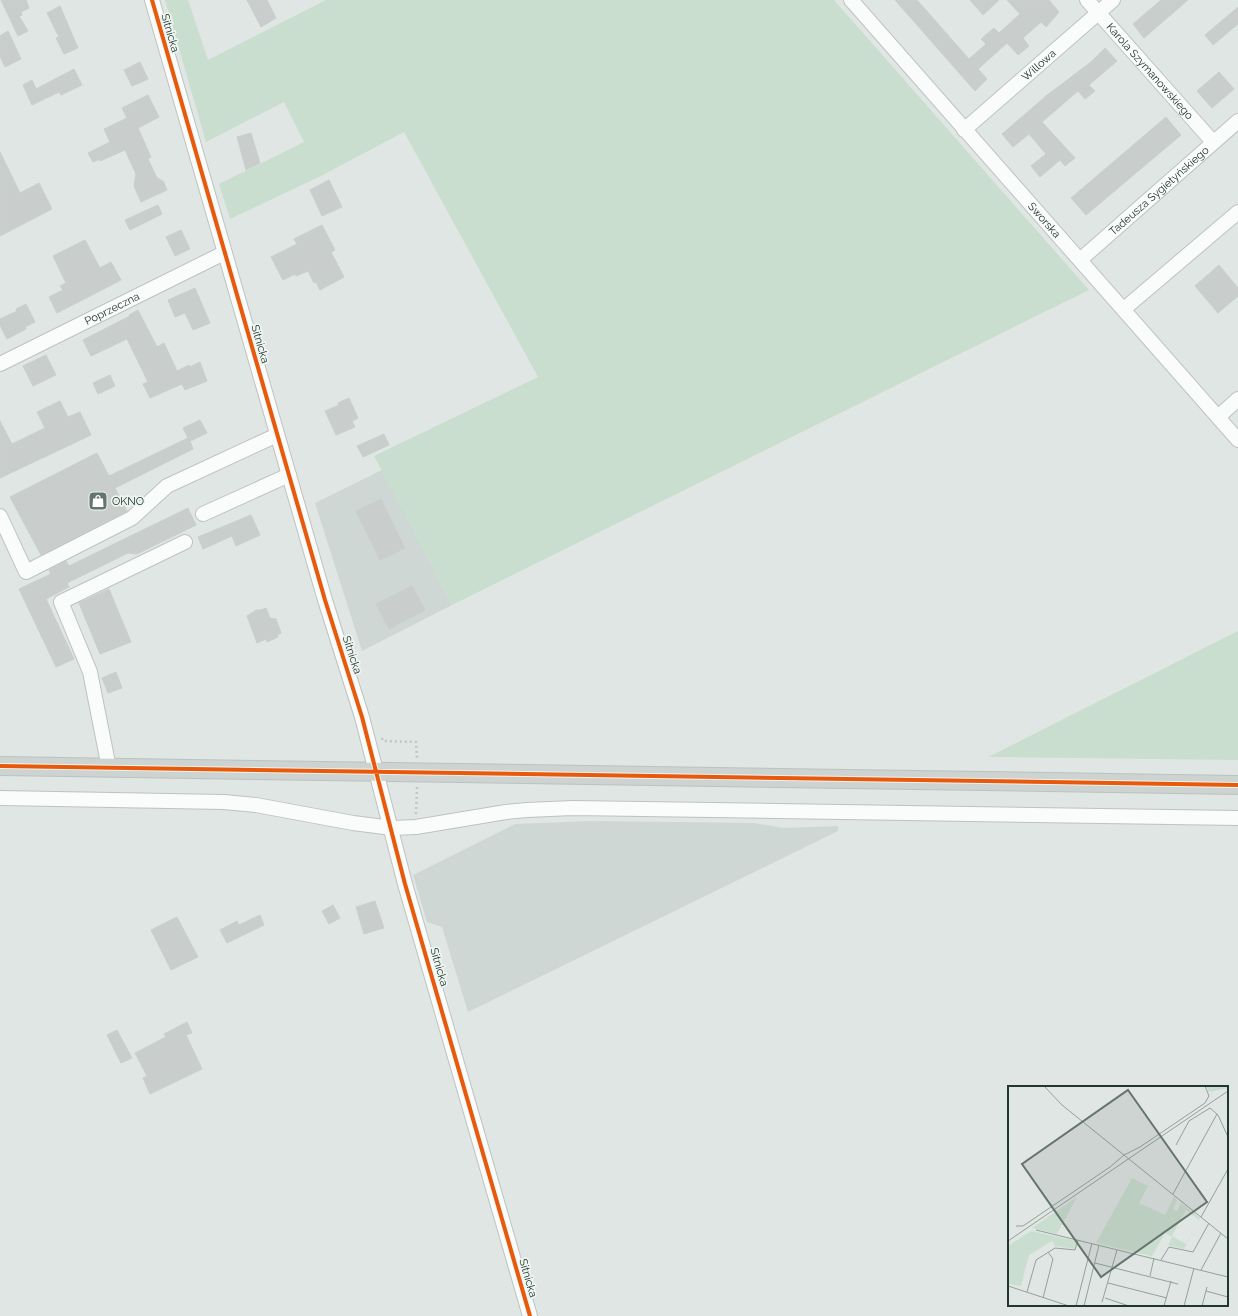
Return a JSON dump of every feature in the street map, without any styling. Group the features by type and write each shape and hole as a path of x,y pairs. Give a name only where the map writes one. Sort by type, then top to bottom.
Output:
{"main road":[{"path":"0,766 1238,785"}],"street":[{"name":"Sitnicka","path":"152,0 276,435 328,610 362,717 392,828 405,884 530,1316"},
{"name":"Sworska","path":"851,0 1238,440"},
{"name":"Karola Szymanowskiego","path":"1087,0 1213,142"},
{"name":"Willowa","path":"964,130 1113,0"},
{"name":"Tadeusza Sygietyńskiego","path":"1080,260 1238,121"},
{"path":"1124,310 1238,212"},
{"name":"Poprzeczna","path":"0,364 224,253"},
{"path":"1218,417 1238,399"},
{"path":"0,516 26,572 132,518 167,486 276,435"},
{"path":"203,514 289,475"},
{"path":"109,768 90,672 61,602 185,542"},
{"path":"0,798 224,802 256,805 353,823 392,828 416,827 506,812 572,808 1238,818"}],"path":[{"path":"382,738 383,741 416,742 417,759"},
{"path":"416,827 417,785"}],"shaded area":[{"path":"382,470 452,605 362,651 315,503"},
{"path":"590,821 754,823 784,828 838,826 838,831 468,1012 442,927 427,922 413,875 515,824"}],"green space":[{"path":"165,0 188,0 208,60 326,0 834,0 1089,290 452,605 374,456 538,377 404,132 319,177 230,219 219,184 304,142 284,102 206,142"},
{"path":"1238,631 1238,760 988,757"}],"building":[{"path":"1,0 26,0 29,8 21,12 22,15 19,16 28,31 18,36"},
{"path":"247,0 267,0 276,18 261,27"},
{"path":"895,0 917,0 969,59 986,44 981,39 994,28 999,33 1020,14 1007,0 1049,0 1059,12 1046,27 1041,22 1023,38 1029,46 1018,55 1007,43 978,69 987,79 975,91"},
{"path":"970,0 999,0 983,15"},
{"path":"1161,0 1188,0 1144,38 1133,24"},
{"path":"60,6 78,48 64,54 56,38 59,37 47,13"},
{"path":"1238,7 1238,24 1213,45 1205,35"},
{"path":"8,31 21,59 5,67 0,56 0,36"},
{"path":"1105,48 1117,61 1089,85 1095,91 1085,99 1078,91 1042,122 1075,158 1065,166 1060,160 1040,177 1031,166 1046,154 1029,134 1013,147 1002,134 1046,96 1091,62"},
{"path":"140,62 148,79 132,86 124,70"},
{"path":"74,69 82,85 61,95 59,92 32,105 23,85 32,80 36,89"},
{"path":"1219,72 1234,89 1212,108 1197,91"},
{"path":"148,95 159,117 138,128 151,157 148,159 157,178 163,181 167,190 141,202 134,186 136,174 125,150 100,161 100,159 93,162 88,153 110,142 104,129 127,118 122,108"},
{"path":"1166,117 1181,135 1086,215 1071,198"},
{"path":"251,133 260,163 246,170 237,137"},
{"path":"0,152 20,193 39,183 52,209 0,236"},
{"path":"329,180 342,207 322,216 310,190"},
{"path":"158,205 162,214 130,230 125,220"},
{"path":"322,225 335,250 331,252 344,277 320,290 316,282 314,283 308,271 296,276 295,274 283,280 271,257 297,244 294,239"},
{"path":"181,230 190,249 175,256 166,237"},
{"path":"85,240 100,268 111,262 121,280 57,313 49,297 63,290 60,286 66,283 53,256"},
{"path":"1219,265 1238,288 1238,296 1218,313 1195,286"},
{"path":"195,288 210,323 193,330 185,313 175,317 168,300"},
{"path":"26,304 35,322 25,327 26,329 7,339 0,325 0,319 17,311 16,309"},
{"path":"138,310 157,347 164,343 177,371 189,365 190,367 200,362 207,381 185,390 182,384 150,398 143,384 148,382 127,339 91,356 83,340 130,316 129,315"},
{"path":"46,355 56,375 33,386 23,366"},
{"path":"110,375 115,386 98,394 93,383"},
{"path":"349,398 358,418 352,421 355,427 336,435 325,411 339,405 338,403"},
{"path":"60,401 68,417 80,412 91,435 0,478 0,421 12,444 45,428 37,412"},
{"path":"200,420 207,433 190,441 193,449 115,488 127,511 41,555 10,497 97,453 109,476 188,438 183,428"},
{"path":"384,434 389,445 363,457 357,446"},
{"path":"381,499 405,548 380,560 356,511"},
{"path":"188,508 196,525 137,554 128,553 67,583 69,587 46,599 74,659 56,667 19,589 51,574 49,570 66,561 69,566"},
{"path":"251,515 260,535 236,546 232,536 203,549 198,537"},
{"path":"412,586 425,610 389,629 376,604"},
{"path":"109,589 131,642 100,654 79,603"},
{"path":"266,608 270,618 276,619 281,633 277,635 278,637 267,642 266,639 257,643 247,616 256,610"},
{"path":"116,672 122,688 108,693 102,678"},
{"path":"375,901 384,928 364,934 356,907"},
{"path":"333,905 340,918 329,924 322,911"},
{"path":"260,915 264,925 227,943 220,930 237,921 239,925"},
{"path":"177,917 198,957 171,970 151,930"},
{"path":"187,1022 192,1033 186,1035 202,1069 150,1094 143,1078 147,1076 135,1053 166,1037 164,1034"},
{"path":"117,1030 132,1058 121,1063 107,1035"}],"cycle path":[{"path":"152,0 325,600 362,717 405,884 530,1316"},
{"path":"0,766 1238,785"}],"place":[{"name":"OKNO","path":"98,501"}]}
